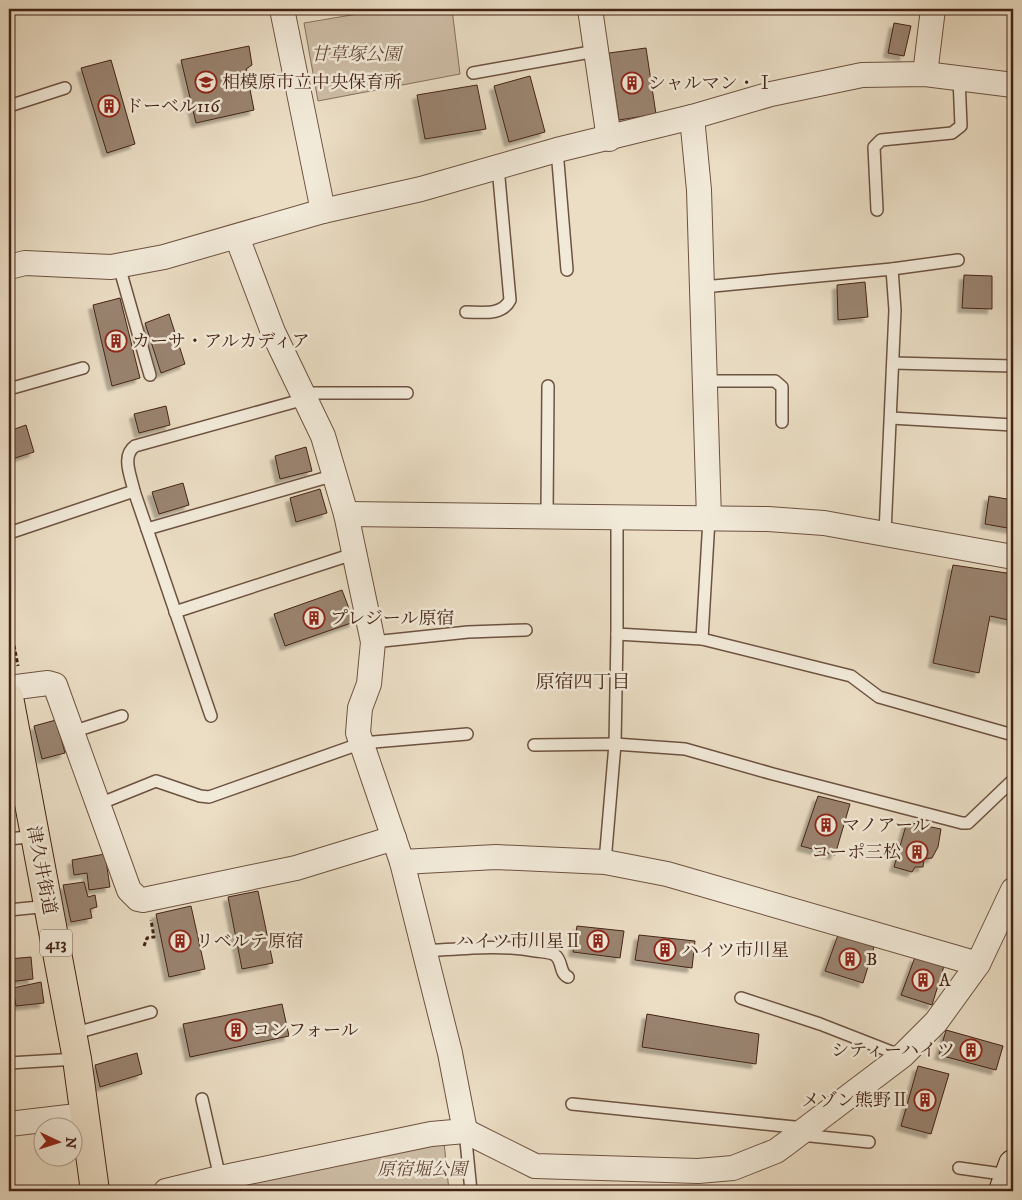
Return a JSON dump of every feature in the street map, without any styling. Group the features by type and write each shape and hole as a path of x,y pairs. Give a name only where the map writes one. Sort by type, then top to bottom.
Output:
{"highway":[{"name":"津久井街道","path":"9,697 12,732 36,836 74,1047 95,1191"}],"street":[{"path":"282,9 323,211"},
{"path":"590,9 609,139"},
{"path":"925,74 933,9"},
{"path":"9,267 25,263 119,266 164,257 323,211 420,189 557,150 609,139 771,94 862,75 925,74 1013,86"},
{"path":"692,117 700,190 709,519"},
{"path":"237,237 273,332 323,436 346,514 373,642 369,684 360,708 358,723 362,743 402,862 450,1053 466,1131"},
{"path":"346,514 768,519 824,523 1013,557"},
{"path":"9,688 48,683 55,685 129,890 138,899 143,900 296,868 394,838"},
{"path":"402,862 496,857 604,862 666,874 978,964"},
{"path":"166,1191 431,1134 466,1131 535,1166 698,1170 733,1168 776,1151 902,1056 936,1022 978,964 1013,890"},
{"path":"9,1124 85,1115"}],"lane":[{"path":"473,73 596,51"},
{"path":"877,210 874,147 881,140 952,134 958,130 961,126 959,78"},
{"path":"9,106 65,88"},
{"path":"557,150 567,270"},
{"path":"466,312 500,311 507,306 510,300 498,166"},
{"path":"703,287 892,269 958,260"},
{"path":"119,266 150,376"},
{"path":"885,533 895,310 892,269"},
{"path":"893,363 1013,366"},
{"path":"9,388 83,368"},
{"path":"705,381 775,381 782,387 782,422"},
{"path":"547,516 548,386"},
{"path":"211,716 134,491 127,458 129,450 135,446 304,396 407,394"},
{"path":"891,418 1013,425"},
{"path":"146,529 335,474"},
{"path":"9,533 134,491"},
{"path":"604,862 615,744 617,516"},
{"path":"702,639 709,519"},
{"path":"175,612 353,554"},
{"path":"373,642 468,632 526,630"},
{"path":"617,634 702,639 851,676 879,697 1013,736"},
{"path":"72,732 122,716"},
{"path":"99,804 156,781 165,782 200,796 209,797 362,743 467,734"},
{"path":"534,745 615,744 685,749 962,823 968,822 1013,780"},
{"path":"9,839 36,836"},
{"path":"9,910 49,906"},
{"path":"424,951 502,946 538,951 554,955 561,964 562,974 568,977"},
{"path":"741,998 820,1024 902,1056"},
{"path":"9,1063 74,1047 151,1012"},
{"path":"202,1099 220,1178"},
{"path":"572,1104 803,1132 869,1142"},
{"path":"466,1131 471,1191"},
{"path":"959,1168 1009,1177"}],"path":[{"path":"144,946 147,938 154,937"}],"green space":[{"name":"甘草塚公園","path":"387,9 452,9 460,74 318,101 304,23"},
{"name":"原宿堀公園","path":"444,1142 449,1191 218,1191 216,1186"}],"building":[{"path":"894,23 911,26 904,56 888,53"},
{"path":"249,46 252,65 246,69 254,110 196,123 181,60"},
{"name":"シャルマン・Ⅰ","path":"646,48 656,114 619,120 609,53"},
{"name":"ドーベル116","path":"111,60 135,144 107,153 81,68"},
{"path":"530,76 545,132 509,142 494,86"},
{"path":"477,85 486,129 425,139 417,95"},
{"path":"964,275 992,276 992,309 962,308"},
{"path":"865,282 868,317 838,320 837,285"},
{"name":"カーサ・アルカディア","path":"120,298 140,378 112,386 93,305"},
{"path":"169,314 185,364 161,373 145,323"},
{"path":"166,406 170,425 139,433 134,414"},
{"path":"26,425 34,452 9,460 9,431"},
{"path":"306,447 312,471 280,479 275,456"},
{"path":"183,483 189,505 159,514 152,492"},
{"path":"320,489 327,513 296,522 290,498"},
{"path":"989,496 1013,500 1013,529 985,524"},
{"path":"953,565 1013,574 1013,621 990,616 979,673 933,663"},
{"name":"プレジール原宿","path":"342,590 354,622 285,646 274,614"},
{"path":"56,720 65,753 42,759 34,726"},
{"name":"マノアール","path":"818,796 850,804 835,855 801,846"},
{"name":"コーポ三松","path":"907,822 941,829 938,847 932,858 924,859 923,867 915,867 912,872 894,867"},
{"path":"105,854 110,887 89,890 87,873 74,875 72,860"},
{"path":"84,882 88,897 95,895 97,907 90,909 92,918 71,922 63,885"},
{"path":"258,891 273,963 242,969 228,897"},
{"name":"リベルテ原宿","path":"191,906 205,969 169,977 156,914"},
{"name":"ハイツ市川星Ⅱ","path":"577,926 624,931 620,958 573,952"},
{"name":"ハイツ市川星","path":"639,935 695,941 692,968 635,960"},
{"name":"B","path":"838,935 874,947 863,983 825,971"},
{"path":"31,957 33,979 9,982 9,959"},
{"name":"A","path":"915,957 944,966 932,1005 901,995"},
{"path":"41,982 44,1003 16,1006 13,988"},
{"name":"コンフォール","path":"282,1004 289,1036 190,1057 183,1024"},
{"path":"647,1014 759,1034 756,1064 642,1047"},
{"name":"シティーハイツ","path":"946,1030 1003,1046 996,1070 939,1055"},
{"path":"137,1053 142,1074 100,1087 95,1065"},
{"name":"メゾン熊野Ⅱ","path":"918,1066 949,1074 931,1134 901,1126"}],"place":[{"name":"相模原市立中央保育所","path":"206,82"},
{"name":"シャルマン・Ⅰ","path":"632,83"},
{"name":"ドーベル116","path":"109,106"},
{"name":"カーサ・アルカディア","path":"116,341"},
{"name":"プレジール原宿","path":"314,618"},
{"name":"マノアール","path":"826,825"},
{"name":"コーポ三松","path":"917,852"},
{"name":"リベルテ原宿","path":"180,941"},
{"name":"ハイツ市川星Ⅱ","path":"598,941"},
{"name":"ハイツ市川星","path":"665,950"},
{"name":"B","path":"850,959"},
{"name":"A","path":"923,980"},
{"name":"コンフォール","path":"236,1030"},
{"name":"シティーハイツ","path":"971,1050"},
{"name":"メゾン熊野Ⅱ","path":"925,1100"}],"district":[{"name":"原宿四丁目","path":"583,681"}]}
